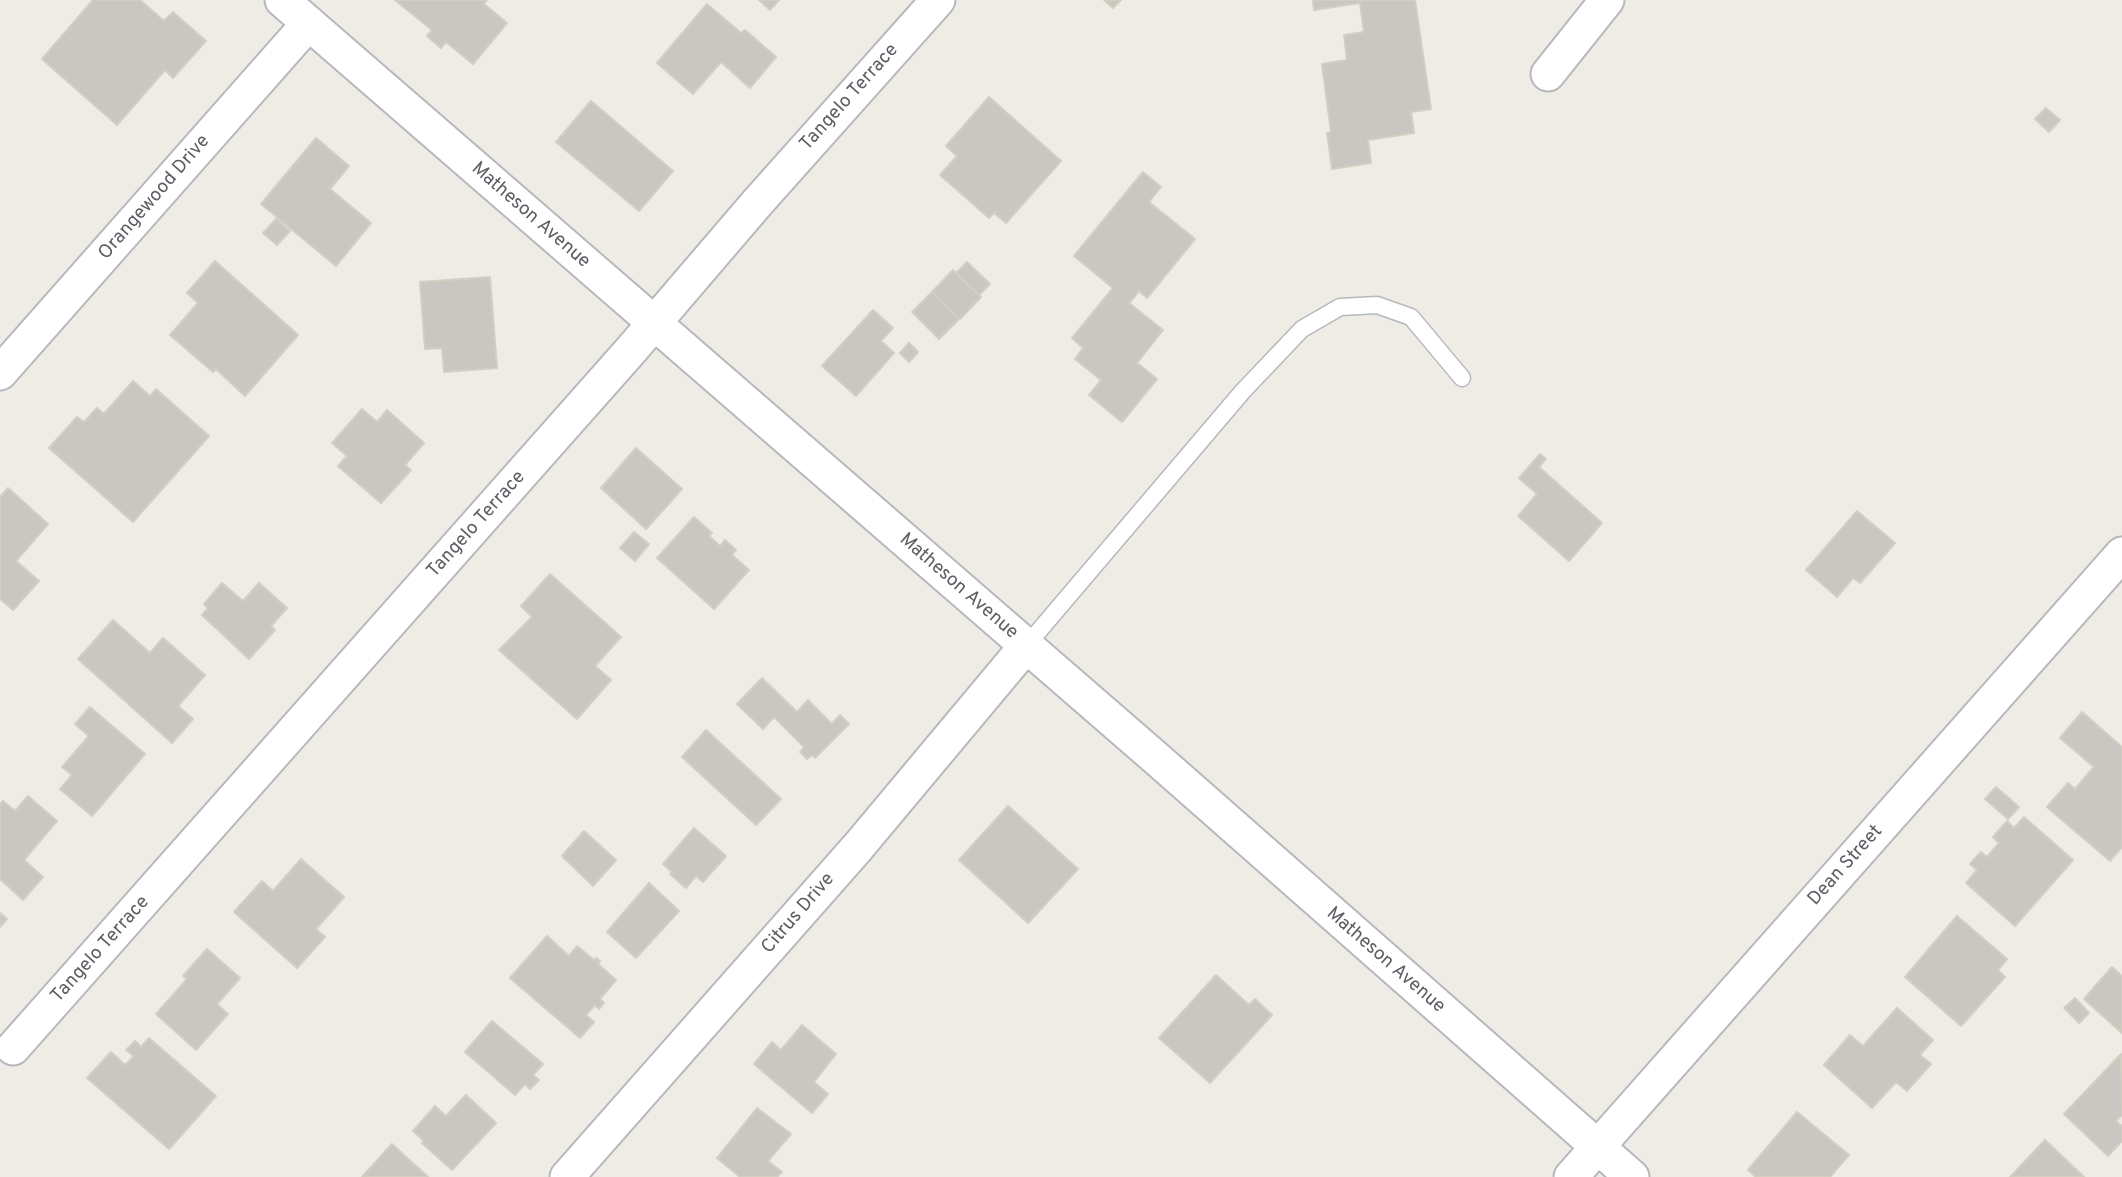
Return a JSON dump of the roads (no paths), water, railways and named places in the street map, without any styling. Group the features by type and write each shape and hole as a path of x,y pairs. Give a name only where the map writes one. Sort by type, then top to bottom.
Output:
{"street":[{"name":"Matheson Avenue","path":"282,0 1633,1177"},
{"name":"Tangelo Terrace","path":"13,1048 655,324 757,202 938,0"},
{"path":"1548,74 1606,0"},
{"name":"Orangewood Drive","path":"0,373 309,23"},
{"name":"Dean Street","path":"1571,1177 2122,554"},
{"name":"Citrus Drive","path":"567,1177 858,847 1026,646"}],"lane":[{"path":"1026,646 1243,391 1302,329 1340,307 1377,305 1411,317 1462,378"}]}
